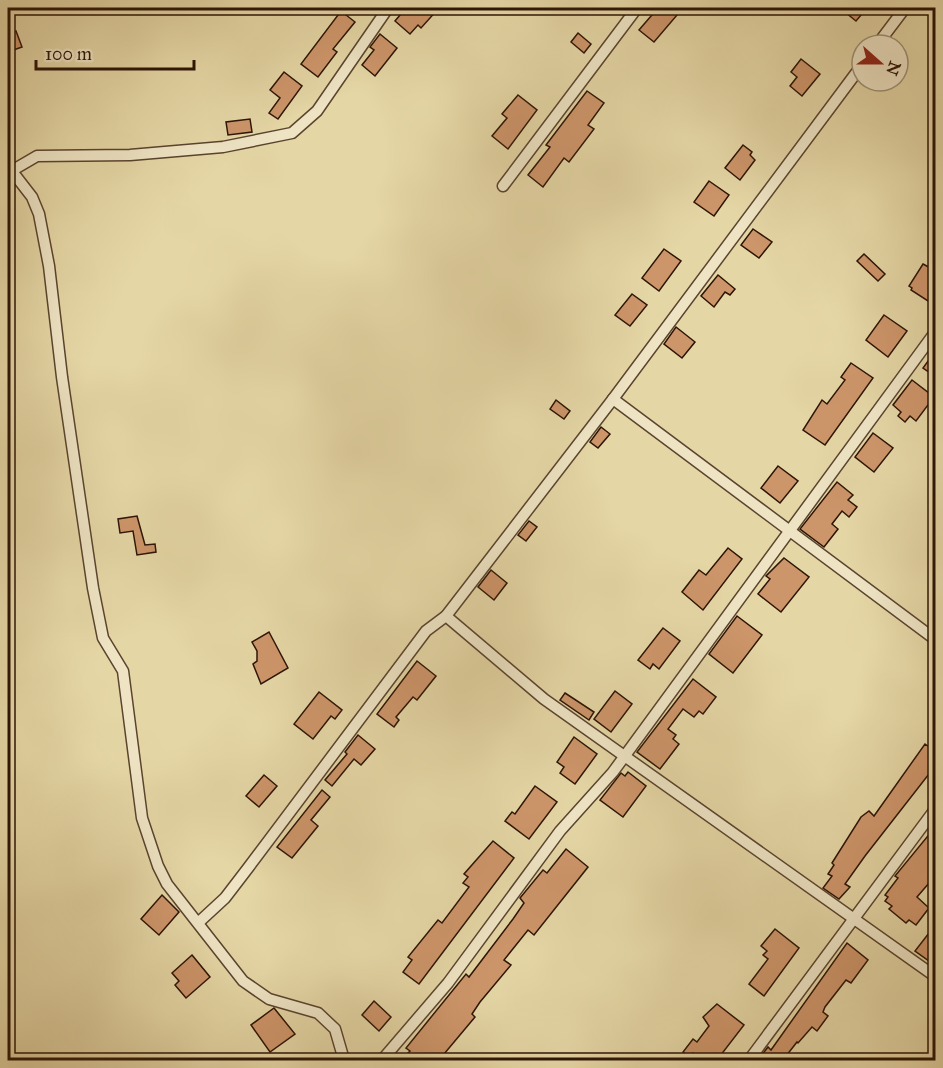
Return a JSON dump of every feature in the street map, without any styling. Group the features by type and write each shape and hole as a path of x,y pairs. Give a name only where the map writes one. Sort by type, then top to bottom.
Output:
{"street":[{"path":"344,1060 339,1037 329,1022 318,1013 269,999 243,981 167,884 158,866 142,818 123,672 103,638 93,588 62,376 50,266 32,197 10,168 37,156 130,155 223,147 292,133 317,111 388,8"},
{"path":"504,186 637,8"},
{"path":"886,33 905,8"},
{"path":"198,922 225,898 426,631 446,616 613,399 850,81"},
{"path":"382,1060 448,983 532,868 624,755 936,331"},
{"path":"613,399 936,640"},
{"path":"446,616 544,699 855,917 936,977"},
{"path":"749,1060 936,808"}],"building":[{"path":"406,8 439,8 421,28 418,25 410,34 395,21"},
{"path":"658,8 683,8 654,42 639,30"},
{"path":"840,8 867,8 856,21"},
{"path":"341,11 355,22 333,49 337,52 318,77 301,64"},
{"path":"16,31 22,47 8,52 8,34"},
{"path":"578,33 591,44 584,53 571,42"},
{"path":"380,34 397,48 375,76 362,65 374,50 370,47"},
{"path":"801,59 820,74 802,96 790,86 797,77 791,72"},
{"path":"284,72 302,86 278,119 269,113 280,98 270,90"},
{"path":"587,91 604,103 588,125 594,129 569,162 564,158 543,187 528,175 550,147 546,145"},
{"path":"518,95 537,110 508,149 492,136 507,118 502,114"},
{"path":"250,119 252,132 228,135 226,122"},
{"path":"743,145 752,152 750,155 755,160 740,180 725,168"},
{"path":"709,181 729,195 714,216 694,202"},
{"path":"753,229 772,242 759,258 741,245"},
{"path":"664,249 681,261 659,291 642,278"},
{"path":"864,254 885,274 878,281 857,261"},
{"path":"923,264 936,271 936,289 928,301 911,290 909,286"},
{"path":"718,275 735,289 730,295 725,292 714,307 701,296"},
{"path":"632,294 647,305 630,326 615,315"},
{"path":"884,315 907,331 888,357 866,340"},
{"path":"676,327 695,342 682,358 664,344"},
{"path":"936,350 936,377 923,368"},
{"path":"851,363 873,378 825,445 803,430 822,400 827,404 845,380 841,377"},
{"path":"912,380 934,397 916,421 910,416 905,422 898,416 901,412 893,405"},
{"path":"556,400 570,411 564,419 550,409"},
{"path":"601,427 610,434 598,448 590,442"},
{"path":"873,433 893,448 874,472 855,457"},
{"path":"778,466 798,481 780,503 761,488"},
{"path":"837,482 853,495 848,500 857,507 849,517 842,511 832,524 838,529 824,547 800,529"},
{"path":"137,516 145,545 155,544 156,552 137,555 133,531 120,533 118,519"},
{"path":"529,521 537,527 526,541 518,535"},
{"path":"728,548 742,559 703,610 682,592 699,570 706,575"},
{"path":"784,558 809,577 781,612 758,594 770,579 766,576"},
{"path":"491,570 507,583 494,600 478,587"},
{"path":"737,616 762,635 733,673 709,654"},
{"path":"663,628 680,641 659,669 653,664 650,669 638,660"},
{"path":"269,632 288,668 261,684 253,664 257,661 257,651 252,642"},
{"path":"417,661 436,676 417,700 413,697 396,717 399,720 394,727 377,714"},
{"path":"693,679 716,697 703,714 699,711 694,717 683,709 668,729 676,735 673,739 679,744 660,769 637,752"},
{"path":"615,691 632,704 611,732 594,719"},
{"path":"319,692 342,710 335,719 331,716 313,739 294,724"},
{"path":"565,693 594,712 589,720 560,700"},
{"path":"358,735 375,749 361,765 354,759 332,786 325,780 347,754 345,752"},
{"path":"574,737 597,754 575,784 560,773 564,767 557,762"},
{"path":"925,744 936,752 936,765 865,856 845,884 850,887 839,899 823,888 832,876 828,874 834,865 832,863 861,817 869,811 874,816"},
{"path":"628,772 646,786 623,817 600,800 621,773 625,776"},
{"path":"264,775 277,786 259,807 246,796"},
{"path":"535,786 557,802 529,839 505,821 512,812 515,814"},
{"path":"322,790 330,797 311,820 318,826 292,858 277,847"},
{"path":"936,826 936,875 917,897 929,908 916,925 909,920 906,923 889,909 892,906 885,901 888,897 885,895 898,878 895,876"},
{"path":"493,841 514,858 419,984 403,972 412,960 408,957 438,920 442,923 469,887 463,883 468,877 464,874"},
{"path":"566,849 588,867 534,935 528,930 504,960 511,965 480,1002 472,1014 475,1017 439,1060 401,1060 410,1051 406,1048 466,974 469,977 513,919 524,903 520,898 543,870 547,873"},
{"path":"162,895 179,912 159,935 141,919"},
{"path":"936,924 936,966 915,951"},
{"path":"775,929 799,948 764,996 749,984 768,959 763,955 767,951 761,946"},
{"path":"847,943 868,960 851,983 846,980 825,1007 823,1012 828,1016 817,1031 812,1027 783,1060 758,1060 768,1047 771,1050"},
{"path":"192,955 210,977 186,998 175,985 179,981 172,973"},
{"path":"374,1001 391,1017 379,1031 362,1015"},
{"path":"717,1004 744,1025 717,1060 703,1060 693,1053 690,1057 683,1052 693,1039 697,1042 709,1026 703,1017"},
{"path":"274,1008 295,1034 270,1052 251,1025"}]}
